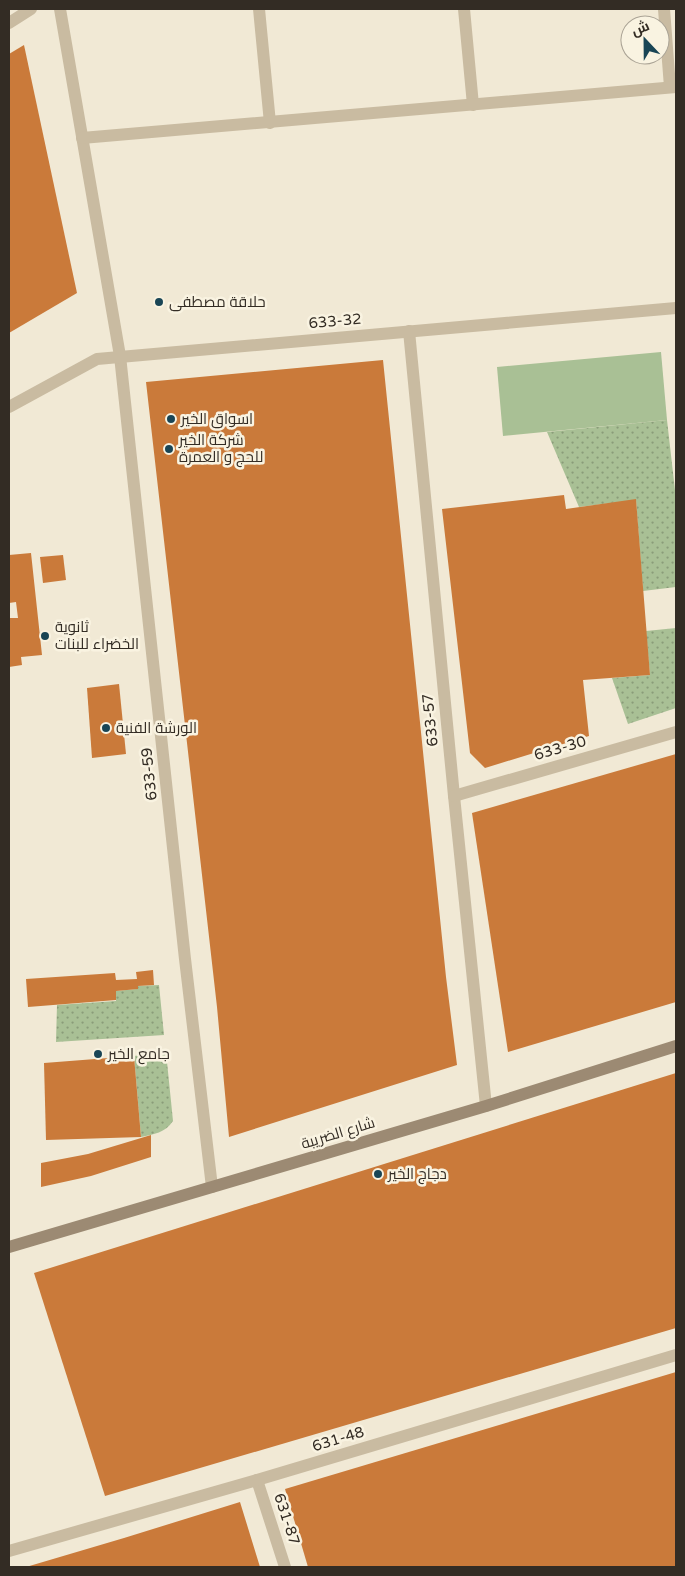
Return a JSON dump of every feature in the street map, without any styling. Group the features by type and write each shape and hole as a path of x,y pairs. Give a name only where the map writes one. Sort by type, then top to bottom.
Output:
{"street":[{"path":"9,23 31,9"},
{"name":"633-59","path":"60,9 120,356 184,950 212,1188"},
{"path":"259,9 270,122"},
{"path":"464,9 473,105"},
{"path":"82,138 673,87 664,9"},
{"name":"633-32","path":"9,407 97,359 676,308"},
{"name":"633-57","path":"409,331 486,1106"},
{"name":"633-30","path":"454,796 676,732"},
{"name":"شارع الضريبة","path":"9,1247 486,1106 676,1046"},
{"name":"631-48","path":"9,1551 257,1480 676,1355"},
{"name":"631-87","path":"257,1480 285,1567"}],"green space":[{"path":"661,352 667,420 503,436 497,367"},
{"path":"667,420 676,499 676,587 643,591 636,500 579,507 547,432"},
{"path":"676,628 676,708 628,724 612,678 650,675 646,631"},
{"path":"159,985 164,1035 56,1042 57,1005 116,1001 116,991 137,989 138,986"},
{"path":"166,1052 173,1121 163,1131 141,1137 134,1056"}],"building":[{"path":"24,45 77,293 9,333 9,54"},
{"path":"383,360 446,977 457,1065 229,1137 217,1007 146,382"},
{"path":"564,495 566,509 636,499 650,675 583,680 589,736 485,768 470,753 442,509"},
{"path":"31,553 42,655 21,657 22,665 9,667 9,618 18,618 16,602 9,603 9,555"},
{"path":"63,555 66,580 43,583 40,557"},
{"path":"119,684 126,754 92,758 87,688"},
{"path":"676,754 676,1002 508,1052 472,813"},
{"path":"153,970 154,985 138,986 138,989 116,991 116,1000 28,1007 26,979 115,973 116,980 137,979 136,972"},
{"path":"134,1056 141,1137 46,1140 44,1063"},
{"path":"676,1073 676,1328 105,1496 34,1273"},
{"path":"151,1135 151,1157 91,1176 41,1187 41,1163 88,1154"},
{"path":"676,1372 676,1567 308,1567 285,1489"},
{"path":"240,1502 260,1567 26,1567 124,1538"}],"place":[{"name":"حلاقة مصطفى","path":"159,302"},
{"name":"اسواق الخير","path":"171,419"},
{"name":"شركة الخير للحج و العمرة","path":"169,449"},
{"name":"ثانوية الخضراء للبنات","path":"45,636"},
{"name":"الورشة الفنية","path":"106,728"},
{"name":"جامع الخير","path":"98,1054"},
{"name":"دجاج الخير","path":"378,1174"}]}
